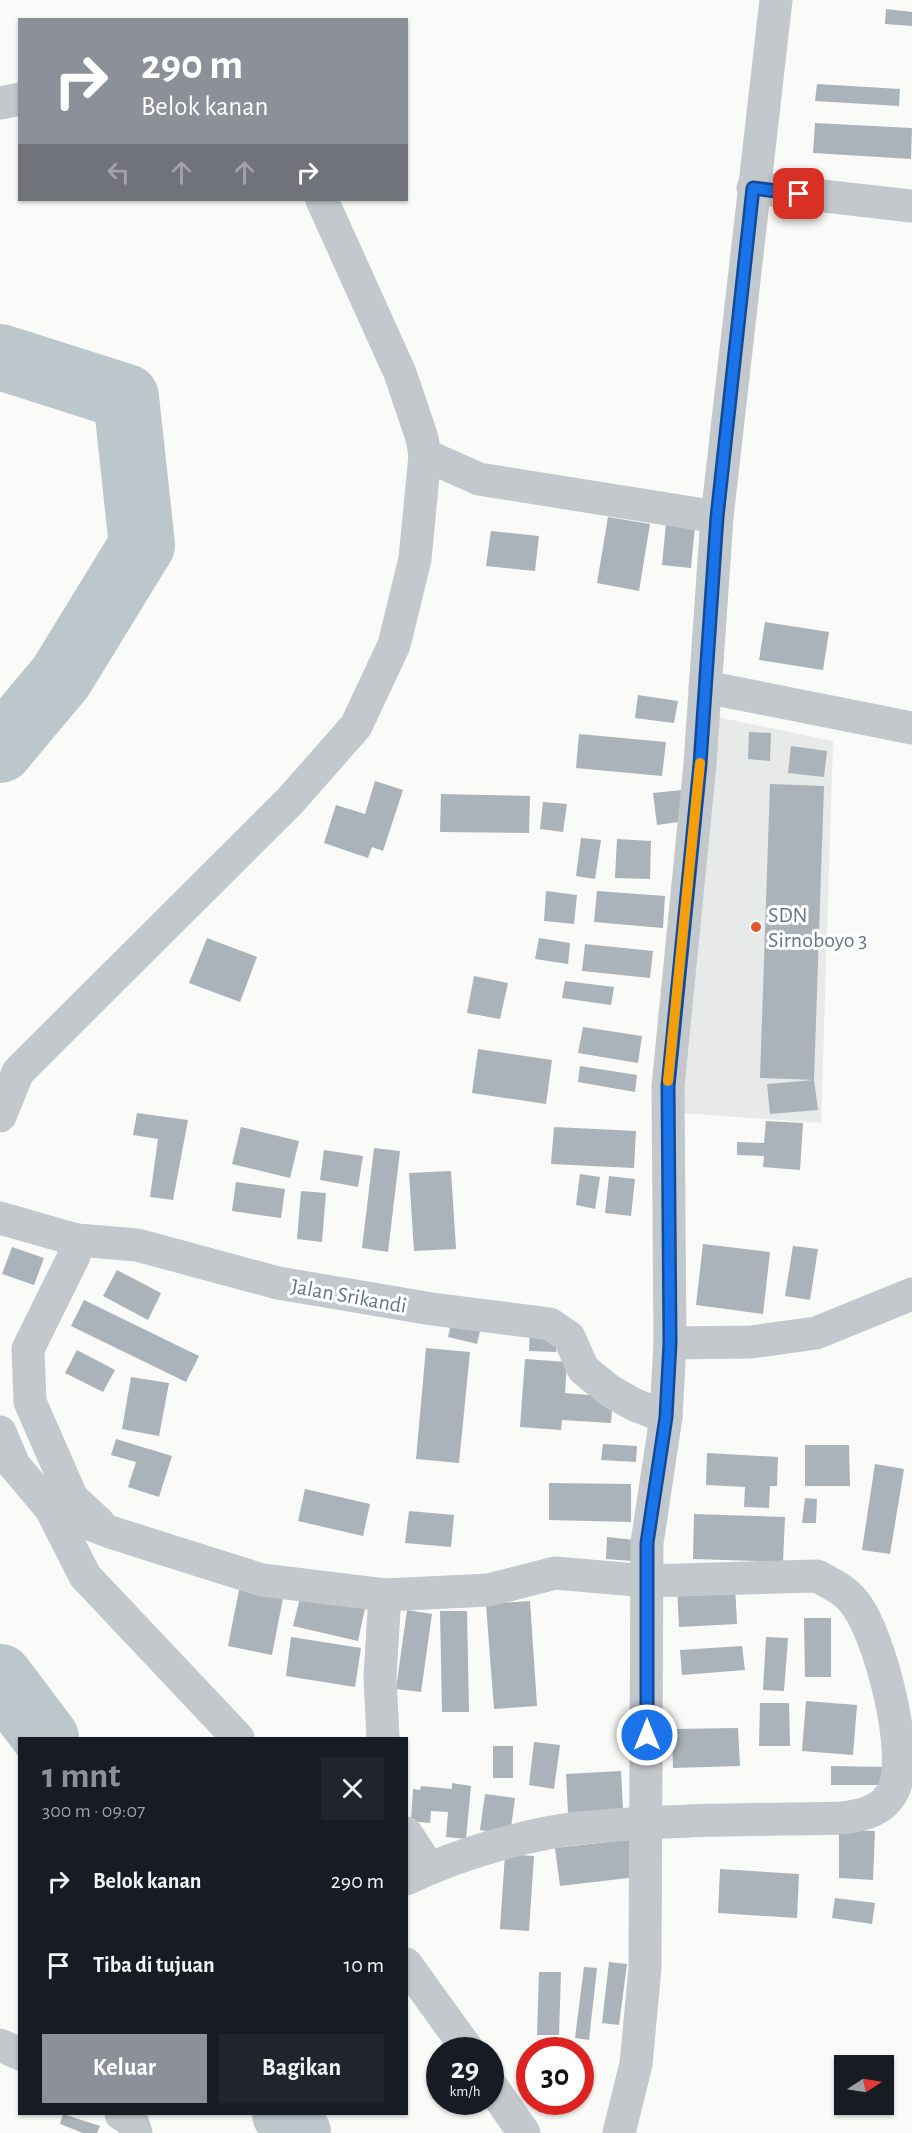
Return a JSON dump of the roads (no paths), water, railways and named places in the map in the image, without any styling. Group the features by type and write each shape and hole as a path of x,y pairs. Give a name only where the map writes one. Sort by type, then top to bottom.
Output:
{"street":[{"path":"619,2133 636,2064 645,1968 647,1543 666,1417 670,1343 668,1086 700,764 717,517 776,0"},
{"path":"0,103 18,99"},
{"path":"753,188 912,206"},
{"path":"0,1116 18,1072 290,801 356,726 394,645 416,559 425,455 423,438 400,372 322,201"},
{"path":"425,455 478,479 717,517"},
{"path":"705,687 912,728"},
{"name":"Jalan Srikandi","path":"0,1218 77,1240 137,1245 289,1285 432,1309 550,1324 569,1337 583,1369 610,1390 635,1405 666,1417"},
{"path":"77,1240 74,1256 28,1349 30,1402 72,1498 110,1532"},
{"path":"670,1343 751,1342 816,1333 912,1294"},
{"path":"0,1432 14,1464 51,1509 85,1576 237,1737"},
{"path":"51,1509 110,1532 262,1580 385,1595 489,1590 555,1573 647,1581 817,1576 840,1588 855,1603 868,1623 897,1728 898,1776 892,1792 880,1806 865,1815 843,1818 590,1827 532,1836 493,1846 418,1874 408,1840"},
{"path":"383,1737 380,1676 385,1595"},
{"path":"408,1967 459,2037"},
{"path":"0,2045 18,2053"},
{"path":"504,2104 525,2133"},
{"path":"123,2115 132,2121 136,2133"}],"waterway":[{"path":"0,357 126,397 142,545 61,677 0,750"},
{"path":"0,1677 45,1737"},
{"path":"286,2115 298,2133"}],"place":[{"name":"SDN Sirnoboyo 3","path":"756,927"}]}
